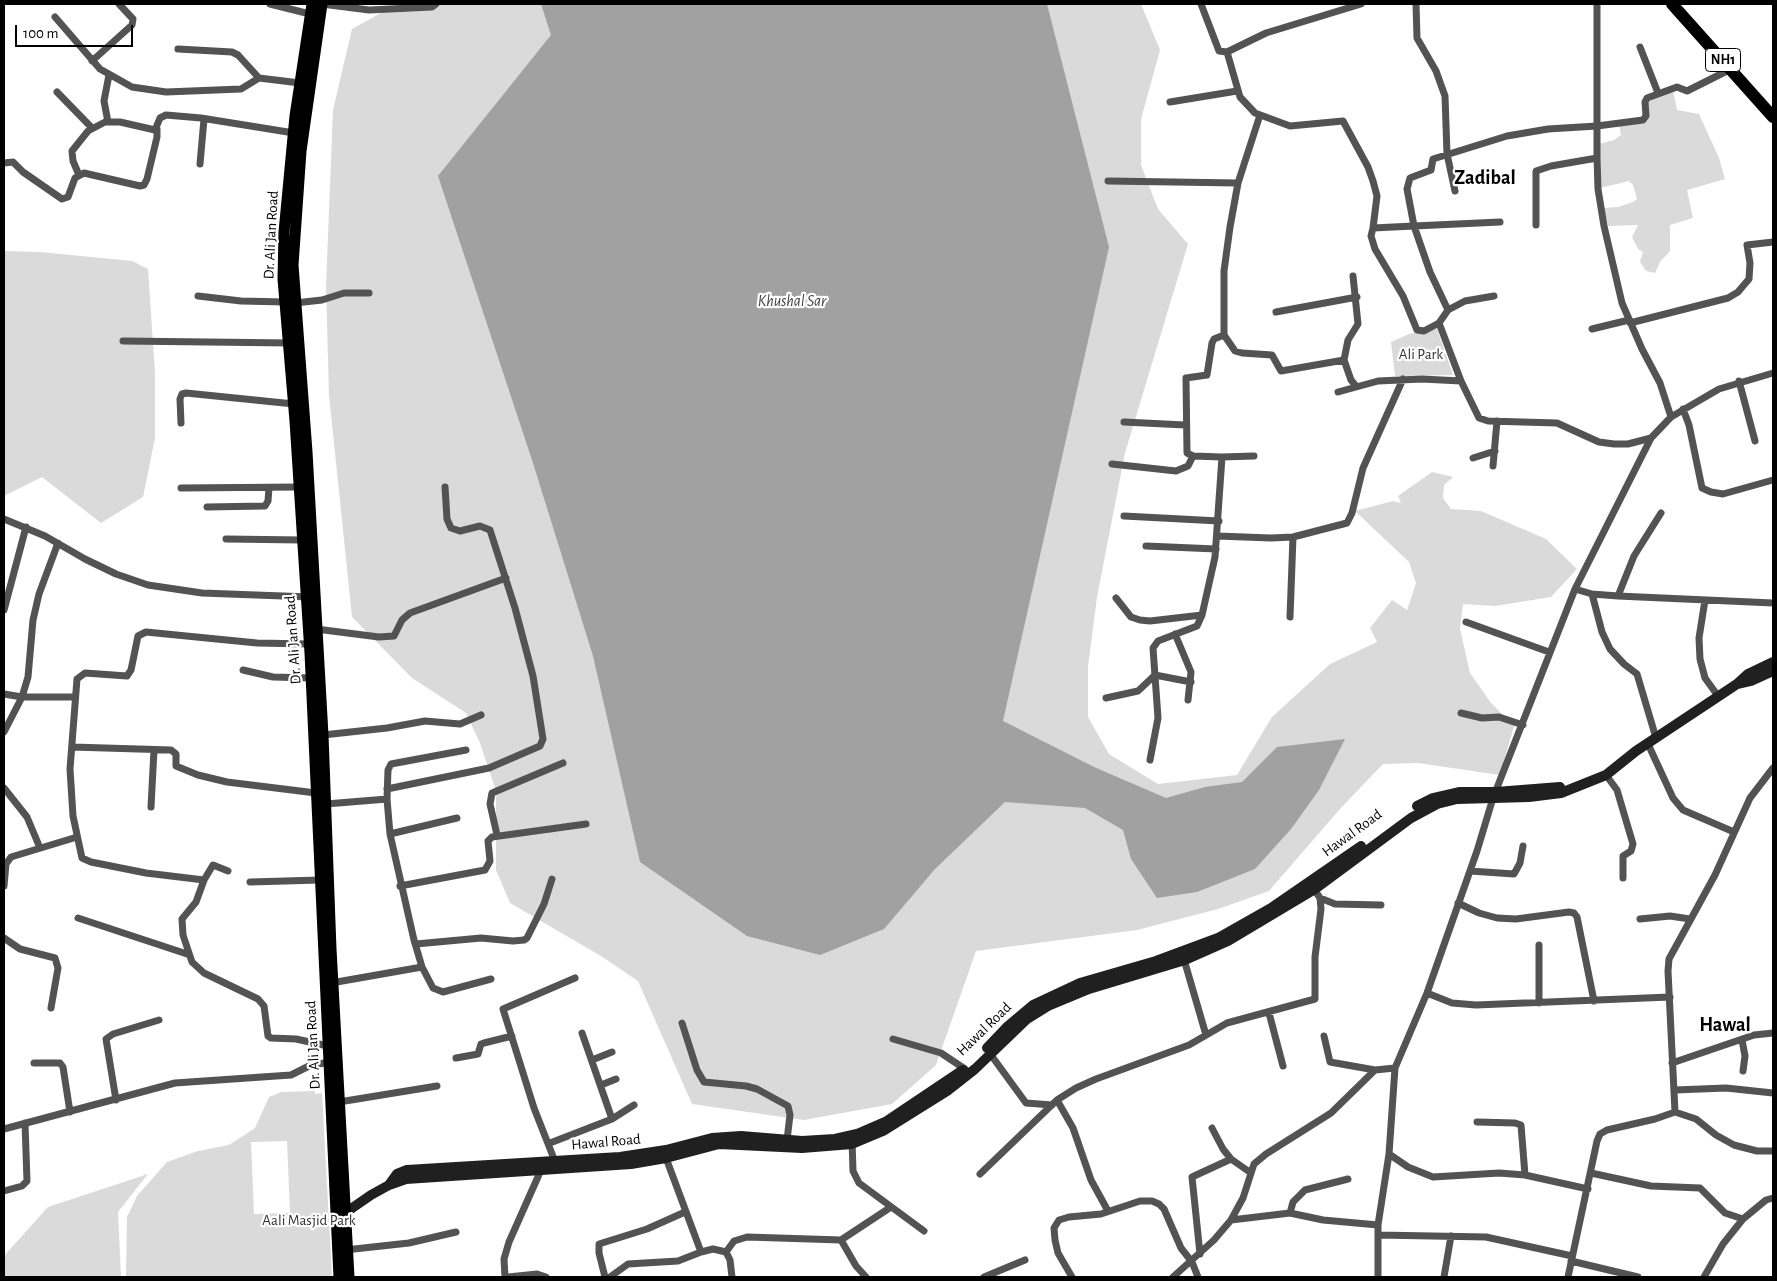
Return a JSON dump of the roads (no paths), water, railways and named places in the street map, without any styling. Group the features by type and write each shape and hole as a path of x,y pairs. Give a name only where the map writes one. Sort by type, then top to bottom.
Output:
{"highway":[{"name":"NH1","path":"1672,4 1773,117"}],"main road":[{"name":"Dr. Ali Jan Road","path":"322,4 296,151 288,266 300,420 310,597 311,678 320,880 340,1102 337,1151"},
{"name":"Dr. Ali Jan Road","path":"296,151 294,133 311,9"},
{"name":"Dr. Ali Jan Road","path":"294,343 294,404 300,420 299,487 302,540 316,629 312,650 323,735 326,804 328,1046 337,1151 342,1250 339,1277"},
{"name":"Hawal Road","path":"340,1217 388,1185 397,1174 407,1170 631,1164 666,1158 719,1144 802,1148 883,1131 947,1091 1022,1024 1048,1006 1089,989 1246,932 1315,890 1411,818 1437,804 1457,799 1494,795 1537,796 1561,793 1606,776 1652,741 1737,684 1748,674 1773,662"},
{"name":"Hawal Road","path":"1737,684 1751,681 1773,672"},
{"name":"Hawal Road","path":"388,1185 423,1177 541,1170 556,1165 654,1153 712,1138 741,1136 787,1140 852,1139 887,1121 986,1056"},
{"name":"Dr. Ali Jan Road","path":"342,1250 349,1277"}],"street":[{"path":"92,61 132,25 133,19 120,4"},
{"path":"270,4 311,9"},
{"path":"322,4 369,10 432,7 436,4"},
{"path":"1201,4 1219,51 1227,52 1266,33 1361,4"},
{"path":"1416,4 1417,38 1436,72 1445,96 1447,154 1455,191"},
{"path":"1597,4 1597,158 1598,189 1604,226 1618,286 1630,321 1660,382 1671,418"},
{"path":"55,17 92,61 109,75 132,87 166,92 240,88 259,78 300,83"},
{"path":"1640,47 1658,93"},
{"path":"178,49 232,52 238,55 259,78"},
{"path":"1227,52 1237,91 1247,106 1260,115 1290,126 1343,121 1368,167 1377,196 1372,236 1375,249 1403,296 1417,330 1424,331 1439,323 1448,310 1465,301 1494,296"},
{"path":"1448,310 1430,272 1414,226 1408,204 1408,183 1410,178 1431,170 1433,159 1529,132 1643,120 1646,116 1646,100 1658,93 1677,87 1687,90 1731,69"},
{"path":"108,122 104,101 109,75"},
{"path":"1170,102 1237,91"},
{"path":"57,92 92,128"},
{"path":"4,163 13,162 62,198 68,197 75,178 84,173 134,185 144,185 158,137 157,129 162,115 204,119 294,133"},
{"path":"1260,115 1238,183 1224,271 1224,335 1235,351 1272,355 1281,371 1344,360"},
{"path":"200,164 204,119"},
{"path":"79,175 72,162 72,151 82,136 92,128 108,122 120,122 152,131 157,129"},
{"path":"1536,225 1536,171 1551,166 1597,158"},
{"path":"1108,181 1238,183"},
{"path":"1373,228 1500,222"},
{"path":"1592,329 1728,298 1738,292 1749,279 1750,263 1747,245 1773,242"},
{"path":"1353,276 1357,297 1358,324 1348,340 1344,360 1351,380 1356,386"},
{"path":"198,296 241,302 290,302 322,300 344,293 369,293"},
{"path":"1276,312 1357,297"},
{"path":"1439,323 1461,381 1479,418 1497,421 1557,423 1599,442 1614,444 1628,444 1651,438"},
{"path":"1224,335 1214,339 1212,343 1207,375 1186,378 1185,424 1187,453 1193,456 1254,456"},
{"path":"123,341 294,343"},
{"path":"1378,1277 1378,1225 1389,1154 1395,1068 1427,993 1470,871 1494,795 1523,725 1574,589 1651,438 1683,409 1719,389 1773,373"},
{"path":"1338,392 1356,386 1403,379 1461,381"},
{"path":"1217,536 1293,537 1347,523 1352,514 1363,468 1403,379"},
{"path":"1739,382 1755,442"},
{"path":"180,423 180,400 182,394 186,393 294,404"},
{"path":"1683,409 1691,433 1702,488 1723,494 1773,480"},
{"path":"1494,466 1497,421"},
{"path":"1124,422 1185,424"},
{"path":"1473,458 1495,451"},
{"path":"1112,464 1176,471 1188,466 1193,456"},
{"path":"1150,760 1158,718 1154,675 1154,644 1197,626 1202,615 1216,549 1222,457"},
{"path":"181,488 299,487"},
{"path":"387,789 489,768 542,743 541,718 533,676 506,578 490,530 480,526 460,531 451,528 448,519 445,487"},
{"path":"207,507 265,506 268,502 269,488"},
{"path":"1618,596 1634,556 1661,513"},
{"path":"1124,516 1219,521"},
{"path":"4,519 26,527 116,574 161,588 202,593 310,597"},
{"path":"4,610 26,527"},
{"path":"1290,618 1293,537"},
{"path":"226,538 302,540"},
{"path":"4,732 22,697 28,677 33,620 39,594 58,543"},
{"path":"1146,546 1216,549"},
{"path":"316,629 388,638 394,636 402,620 410,612 506,578"},
{"path":"1574,589 1592,594 1618,596 1773,603"},
{"path":"1592,594 1602,632 1610,649 1624,664 1638,674 1652,741 1673,798 1683,810 1734,832"},
{"path":"1116,598 1131,617 1140,620 1150,621 1202,615"},
{"path":"1705,600 1699,638 1700,659 1705,678 1718,696"},
{"path":"1466,622 1549,652"},
{"path":"204,880 146,873 91,862 82,858 77,837 71,788 77,679 80,675 124,676 130,674 138,636 146,632 312,650"},
{"path":"1175,634 1188,660 1191,682 1188,700"},
{"path":"243,670 273,677 311,678"},
{"path":"1154,675 1191,682"},
{"path":"1106,698 1138,691 1154,675"},
{"path":"4,694 22,697 75,697"},
{"path":"1462,713 1482,718 1499,717 1523,725"},
{"path":"323,735 387,728 426,721 460,724 481,715"},
{"path":"72,747 174,752 176,766 198,775 244,785 316,793"},
{"path":"151,807 154,750"},
{"path":"466,750 391,764 388,770 387,789 390,834 400,886 422,967 437,991 443,992 491,979"},
{"path":"497,835 490,804 492,793 563,763"},
{"path":"1675,1112 1669,960 1715,875 1754,790 1773,768"},
{"path":"1606,776 1617,790 1633,844 1631,851 1623,856 1623,878"},
{"path":"5,792 27,818 40,848"},
{"path":"326,804 387,799"},
{"path":"390,834 457,818"},
{"path":"400,886 485,870 490,861 488,841 497,835 586,824"},
{"path":"4,886 8,860 17,854 77,837"},
{"path":"1470,871 1514,874 1520,863 1522,846"},
{"path":"228,871 213,865 204,880 196,902 182,919 183,935 188,954 197,968 258,999 264,1006 268,1036 271,1038 296,1039 328,1046"},
{"path":"250,882 320,880"},
{"path":"416,944 481,938 524,940 527,938 544,904 552,880"},
{"path":"1315,890 1335,904 1381,905"},
{"path":"980,1174 1055,1103 1096,1079 1189,1045 1227,1023 1315,999 1315,890"},
{"path":"1458,903 1479,913 1497,918 1574,913 1577,917 1594,1001"},
{"path":"1640,919 1670,916 1690,919"},
{"path":"78,918 188,954"},
{"path":"4,938 20,949 56,958 58,968 51,1008"},
{"path":"1539,945 1539,1003"},
{"path":"1183,956 1206,1035"},
{"path":"328,983 422,967"},
{"path":"556,1165 550,1143 534,1108 502,1009 575,978"},
{"path":"1427,993 1452,1003 1539,1003 1670,997"},
{"path":"1269,1013 1283,1066"},
{"path":"116,1100 106,1039 113,1034 159,1020"},
{"path":"682,1023 697,1070 704,1082 746,1086 757,1089 788,1106 790,1115 787,1140"},
{"path":"1672,1063 1773,1032"},
{"path":"582,1033 612,1119"},
{"path":"456,1058 478,1054 481,1044 512,1036"},
{"path":"1324,1036 1330,1062 1375,1070 1395,1068"},
{"path":"893,1039 941,1053 965,1068"},
{"path":"1742,1040 1745,1056 1743,1071"},
{"path":"592,1060 612,1052"},
{"path":"986,1056 1026,1103 1055,1103"},
{"path":"34,1062 60,1063 63,1067 70,1112"},
{"path":"4,1128 175,1083 291,1075 309,1066 329,1062"},
{"path":"1173,1277 1192,1262 1232,1220 1243,1198 1254,1164 1266,1154 1331,1113 1375,1070"},
{"path":"600,1086 616,1080"},
{"path":"340,1102 437,1086"},
{"path":"1675,1090 1726,1088 1773,1093"},
{"path":"1055,1103 1073,1128 1091,1180 1108,1211"},
{"path":"550,1143 612,1119 634,1105"},
{"path":"1568,1277 1600,1134 1607,1130 1675,1112 1696,1119 1716,1135 1734,1145 1757,1151 1773,1151"},
{"path":"1477,1122 1515,1123 1522,1125 1525,1175"},
{"path":"4,1190 22,1186 27,1181 25,1123"},
{"path":"1212,1128 1223,1148 1251,1173"},
{"path":"852,1139 853,1171 859,1183 924,1231"},
{"path":"1389,1154 1414,1171 1433,1177 1499,1173 1525,1175 1588,1189"},
{"path":"666,1158 701,1252"},
{"path":"1200,1254 1192,1177 1232,1158"},
{"path":"541,1170 509,1242 504,1259 506,1277 537,1274 546,1277"},
{"path":"1591,1173 1651,1186 1700,1188 1726,1213 1743,1219"},
{"path":"1290,1213 1293,1202 1305,1190 1348,1179"},
{"path":"1704,1277 1723,1244 1743,1219 1766,1200 1773,1198"},
{"path":"1072,1277 1058,1253 1054,1228 1059,1220 1069,1217 1090,1216 1140,1201 1159,1204 1164,1210 1181,1248 1192,1262 1198,1277"},
{"path":"726,1252 734,1241 747,1237 841,1240 891,1207"},
{"path":"605,1277 599,1253 599,1244 647,1229 685,1212"},
{"path":"1232,1220 1290,1213 1323,1220 1378,1225"},
{"path":"342,1250 409,1244 456,1232"},
{"path":"1378,1235 1451,1236 1515,1242 1638,1277"},
{"path":"1444,1277 1451,1236"},
{"path":"841,1240 856,1266 866,1277"},
{"path":"610,1277 628,1264 635,1262 678,1261 713,1249 726,1252"},
{"path":"726,1252 730,1260 732,1277"},
{"path":"984,1277 1026,1260"}],"water":[{"name":"Khushal Sar","path":"541,4 1047,4 1109,247 1003,721 1094,767 1166,798 1205,787 1242,782 1277,747 1345,739 1319,790 1291,829 1255,869 1197,892 1157,898 1131,859 1123,830 1085,808 1005,802 935,869 884,929 820,955 747,936 640,862 593,656 533,463 438,176 551,35"}],"district":[{"name":"Zadibal","path":"1485,178"},
{"name":"Hawal","path":"1725,1025"}],"park label":[{"name":"Ali Park","path":"1421,354"},
{"name":"Aali Masjid Park","path":"309,1220"}]}
